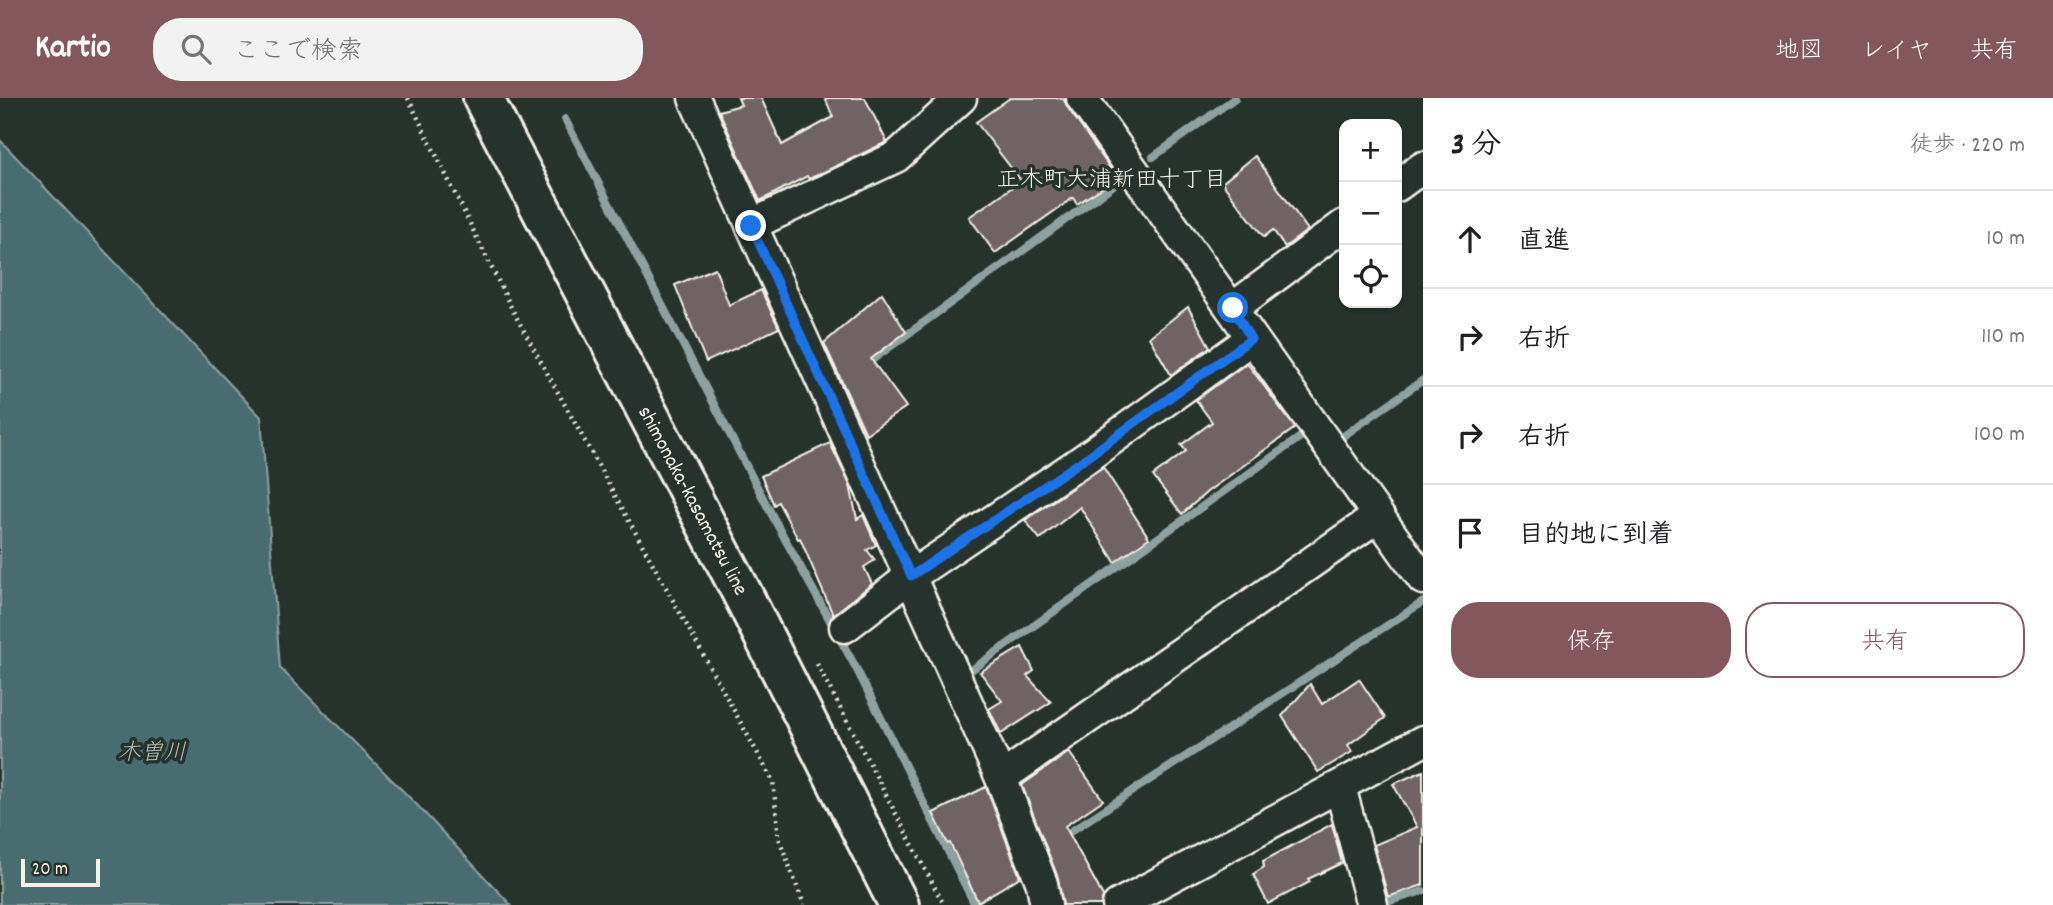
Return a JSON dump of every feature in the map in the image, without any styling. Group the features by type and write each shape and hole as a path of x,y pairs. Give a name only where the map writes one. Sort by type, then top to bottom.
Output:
{"main road":[{"name":"shimonaka-kasamatsu line","path":"483,98 743,594 899,905"}],"street":[{"path":"694,98 1000,778 1042,884 1046,905"},
{"path":"751,226 896,157 961,98"},
{"path":"1082,98 1423,579"},
{"path":"1402,182 1423,167"},
{"path":"1233,308 1339,229"},
{"path":"845,627 911,576 1083,460 1251,339"},
{"path":"1000,778 1377,517"},
{"path":"1118,905 1423,741"},
{"path":"1340,787 1372,905"}],"path":[{"path":"408,98 514,313 773,781 779,838 804,905"}],"water":[{"name":"木曽川","path":"0,140 261,417 280,668 417,805 511,905 0,905"}],"building":[{"path":"738,98 761,98 782,145 833,117 825,98 865,98 887,142 809,179 807,176 760,201 719,111 741,105"},
{"path":"1010,98 1063,98 1117,178 1077,204 1073,198 995,253 969,217 1021,181 976,122"},
{"path":"1255,156 1308,230 1285,247 1273,230 1264,237 1222,183"},
{"path":"715,268 729,305 761,290 779,328 706,362 675,285"},
{"path":"882,293 906,332 871,359 906,407 866,434 824,343"},
{"path":"1188,307 1210,347 1171,375 1149,337"},
{"path":"1247,363 1295,428 1207,492 1182,514 1153,476 1186,451 1181,445 1212,422 1196,400"},
{"path":"830,443 850,485 857,519 863,515 876,545 867,550 875,560 864,567 872,584 833,615 800,538 798,539 778,502 774,505 761,476"},
{"path":"1103,467 1149,538 1115,562 1080,507 1040,539 1025,520"},
{"path":"1022,647 1034,671 1027,676 1051,702 1001,734 989,709 1002,701 980,672"},
{"path":"1359,679 1385,718 1348,745 1352,752 1318,772 1282,716 1310,684 1322,704"},
{"path":"1069,752 1103,800 1065,826 1103,896 1101,905 1063,905 1058,878 1022,785"},
{"path":"1423,771 1423,885 1388,897 1374,845 1417,827 1393,784"},
{"path":"986,787 1020,877 978,902 933,813"},
{"path":"1332,824 1342,863 1308,879 1310,882 1268,904 1253,874 1264,867 1263,861"}],"waterway":[{"path":"1153,157 1235,98"},
{"path":"565,119 774,519 855,666 975,905"},
{"path":"865,365 1115,184"},
{"path":"1339,439 1423,380"},
{"path":"967,673 1309,431"},
{"path":"1042,850 1423,602"},
{"path":"1384,903 1423,891"}],"district":[{"name":"正木町大浦新田十丁目","path":"1112,178"}],"route":[{"path":"751,226 911,576 1083,460 1251,339 1233,308"}]}
